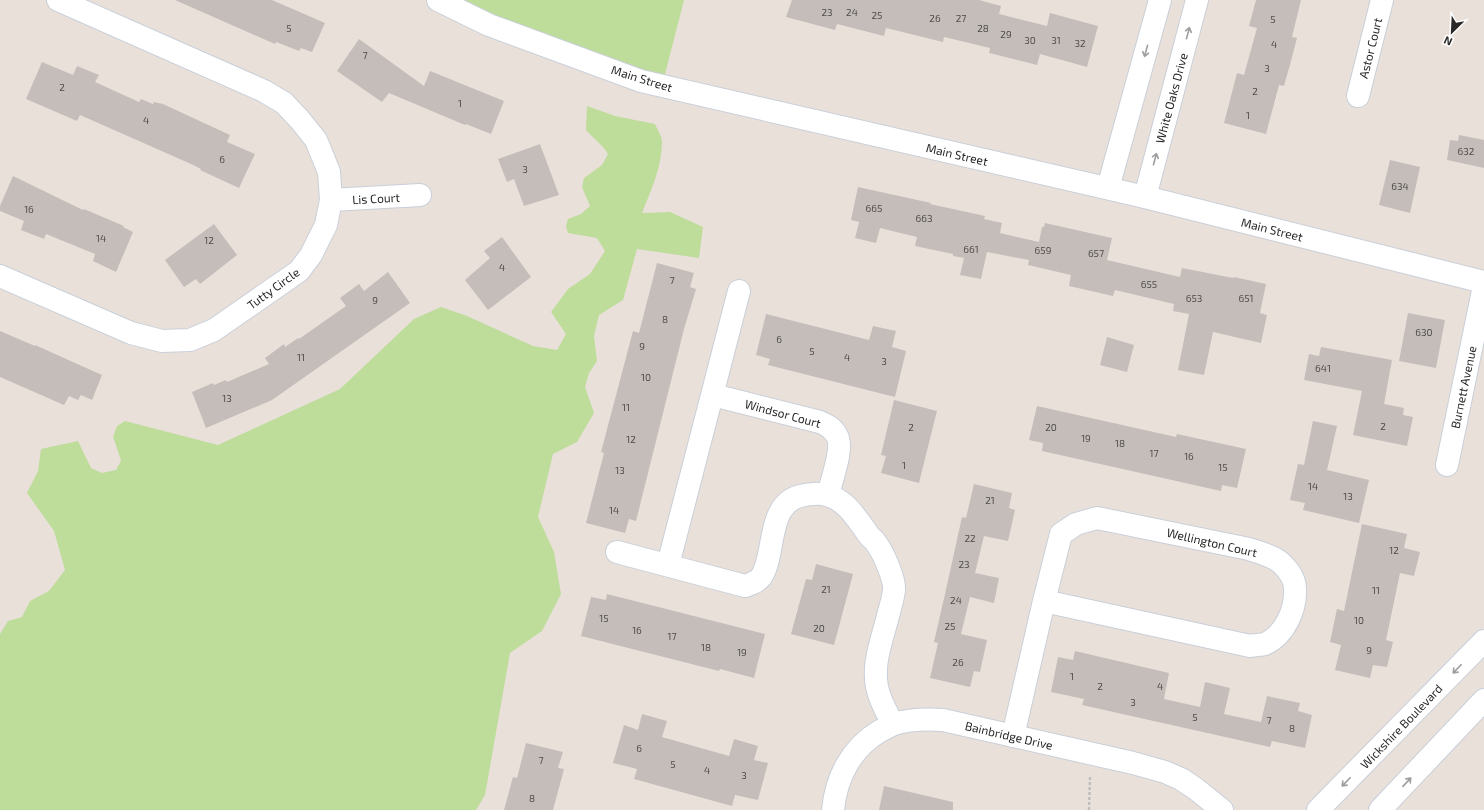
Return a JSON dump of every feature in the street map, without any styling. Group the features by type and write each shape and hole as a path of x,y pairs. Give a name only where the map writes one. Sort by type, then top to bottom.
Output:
{"street":[{"name":"Tutty Circle","path":"0,276 131,333 162,341 190,340 214,330 299,271 311,255 326,225 331,200 329,172 316,140 284,103 264,90 58,0"},
{"name":"Main Street","path":"438,0 489,25 641,81 1108,188 1484,282"},
{"path":"1108,188 1160,0"},
{"name":"White Oaks Drive","path":"1145,197 1196,0"},
{"name":"Astor Court","path":"1358,96 1382,0"},
{"name":"Lis Court","path":"331,200 420,195"},
{"name":"Burnett Avenue","path":"1447,465 1484,286"},
{"path":"668,564 739,291"},
{"name":"Windsor Court","path":"713,394 820,422 831,427 838,437 840,449 828,495"},
{"path":"617,552 668,564 745,586 754,583 761,577 776,522 782,509 790,501 799,496 813,494 828,495 841,502 853,512 869,536 876,543 892,576 894,590 876,660 875,679 879,696 893,724"},
{"name":"Wellington Court","path":"1013,736 1044,601 1061,534 1076,524 1097,518 1249,549 1269,556 1282,563 1291,575 1296,588 1294,605 1288,622 1278,634 1265,644 1250,646 1044,601"},
{"name":"Wickshire Boulevard","path":"1318,810 1484,641"},
{"path":"1380,810 1484,700"},
{"name":"Bainbridge Drive","path":"833,810 834,793 842,772 860,747 876,734 893,724 924,719 943,720 1165,772 1181,779 1222,810"}],"path":[{"path":"1089,810 1091,754"}],"green space":[{"path":"438,0 684,0 662,86"},
{"path":"587,106 615,116 655,124 662,140 662,151 655,178 642,213 670,212 703,227 699,258 637,249 623,300 599,315 594,336 597,361 589,373 585,387 594,413 577,442 553,454 538,517 554,552 561,594 542,631 510,653 485,795 476,810 0,810 0,634 8,621 22,617 30,601 49,591 65,570 54,531 27,493 38,471 41,449 78,441 91,468 102,473 116,470 121,461 113,437 117,426 125,421 218,445 340,389 414,319 441,307 467,316 533,346 557,350 566,334 551,312 568,289 590,274 605,251 597,238 568,233 566,226 568,219 581,214 590,206 582,187 584,178 602,165 608,154 601,144 586,130"}],"building":[{"path":"175,0 272,0 325,23 312,52 301,48 299,51 276,42 275,44"},
{"path":"792,0 979,0 1001,6 999,14 1047,26 1050,13 1098,26 1087,67 1040,54 1037,65 989,53 990,48 944,37 943,42 886,28 884,36 837,24 835,30 786,17"},
{"path":"1256,0 1301,0 1292,37 1297,38 1291,61 1284,86 1279,85 1266,134 1224,123 1237,73 1244,75 1257,28 1249,26"},
{"path":"359,39 424,86 430,71 504,101 491,134 466,124 465,125 389,93 382,102 337,71"},
{"path":"42,62 73,75 77,66 99,75 95,82 139,102 141,99 153,104 154,102 163,104 230,135 227,142 255,154 239,188 200,170 201,169 191,164 80,115 77,121 26,99"},
{"path":"1459,135 1484,140 1484,168 1447,160 1450,140 1458,141"},
{"path":"540,144 559,195 524,206 514,179 507,182 498,159"},
{"path":"1390,160 1420,167 1410,213 1379,205"},
{"path":"13,176 83,210 84,209 124,226 123,227 133,232 116,272 93,261 95,254 46,234 44,239 21,230 24,221 0,211 0,206"},
{"path":"858,187 985,216 984,219 1002,223 1000,233 1039,242 1042,227 1044,227 1045,223 1112,238 1107,260 1180,277 1182,268 1266,284 1260,313 1267,315 1261,343 1213,332 1204,375 1178,370 1189,314 1173,311 1174,304 1115,290 1113,296 1069,286 1071,275 1028,265 1029,260 987,252 981,279 960,275 964,258 953,256 953,254 915,246 917,237 880,228 876,243 855,238 859,222 851,220"},
{"path":"214,224 237,255 200,284 196,279 184,287 165,260"},
{"path":"502,237 531,277 488,310 465,280 490,258 484,251"},
{"path":"657,263 694,273 690,287 696,289 684,329 636,521 629,519 625,533 586,523 604,453 601,452 633,331 639,333"},
{"path":"388,272 410,303 272,400 206,428 192,392 213,383 214,385 226,380 227,382 269,364 265,358 284,344 285,347 298,338 299,339 346,306 340,298 359,284 364,291"},
{"path":"1408,313 1445,320 1436,368 1399,361"},
{"path":"766,314 869,340 873,326 896,331 892,347 906,351 895,397 768,365 770,359 756,355"},
{"path":"0,331 102,375 92,400 81,395 78,400 69,396 64,405 0,377"},
{"path":"1107,337 1134,345 1127,372 1100,365"},
{"path":"1321,347 1392,360 1384,404 1404,408 1403,415 1413,417 1407,446 1353,435 1362,391 1304,380 1309,354 1319,356"},
{"path":"894,400 937,411 919,483 881,473 886,456 881,455"},
{"path":"1037,406 1176,437 1177,434 1246,449 1237,488 1222,485 1221,491 1042,451 1043,443 1029,440"},
{"path":"1313,421 1337,426 1327,470 1369,480 1359,523 1303,510 1305,503 1290,500 1298,464 1304,465"},
{"path":"974,484 1012,493 1009,508 1015,510 1008,541 984,536 975,573 999,578 994,603 970,597 961,634 987,640 980,672 974,671 970,687 930,678 938,643 934,642 962,517 966,518"},
{"path":"1362,524 1407,534 1404,548 1420,552 1414,576 1400,573 1386,640 1393,642 1387,667 1373,665 1370,678 1335,670 1341,645 1330,642 1337,609 1344,611"},
{"path":"816,564 853,574 834,645 791,634 806,579 812,580"},
{"path":"607,594 765,634 754,678 720,669 719,671 581,636 591,597 606,600"},
{"path":"1075,651 1169,673 1164,699 1200,707 1205,682 1230,688 1224,714 1261,722 1267,696 1300,703 1298,711 1312,715 1305,748 1272,741 1270,747 1082,705 1084,699 1051,692 1058,657 1073,660"},
{"path":"642,714 667,721 662,737 729,756 734,739 758,746 754,760 768,763 758,800 735,795 732,806 634,779 637,769 613,763 624,725 638,730"},
{"path":"526,743 563,752 558,768 564,769 553,810 504,810 513,777 517,778"},
{"path":"884,786 953,802 953,810 879,810"}]}
